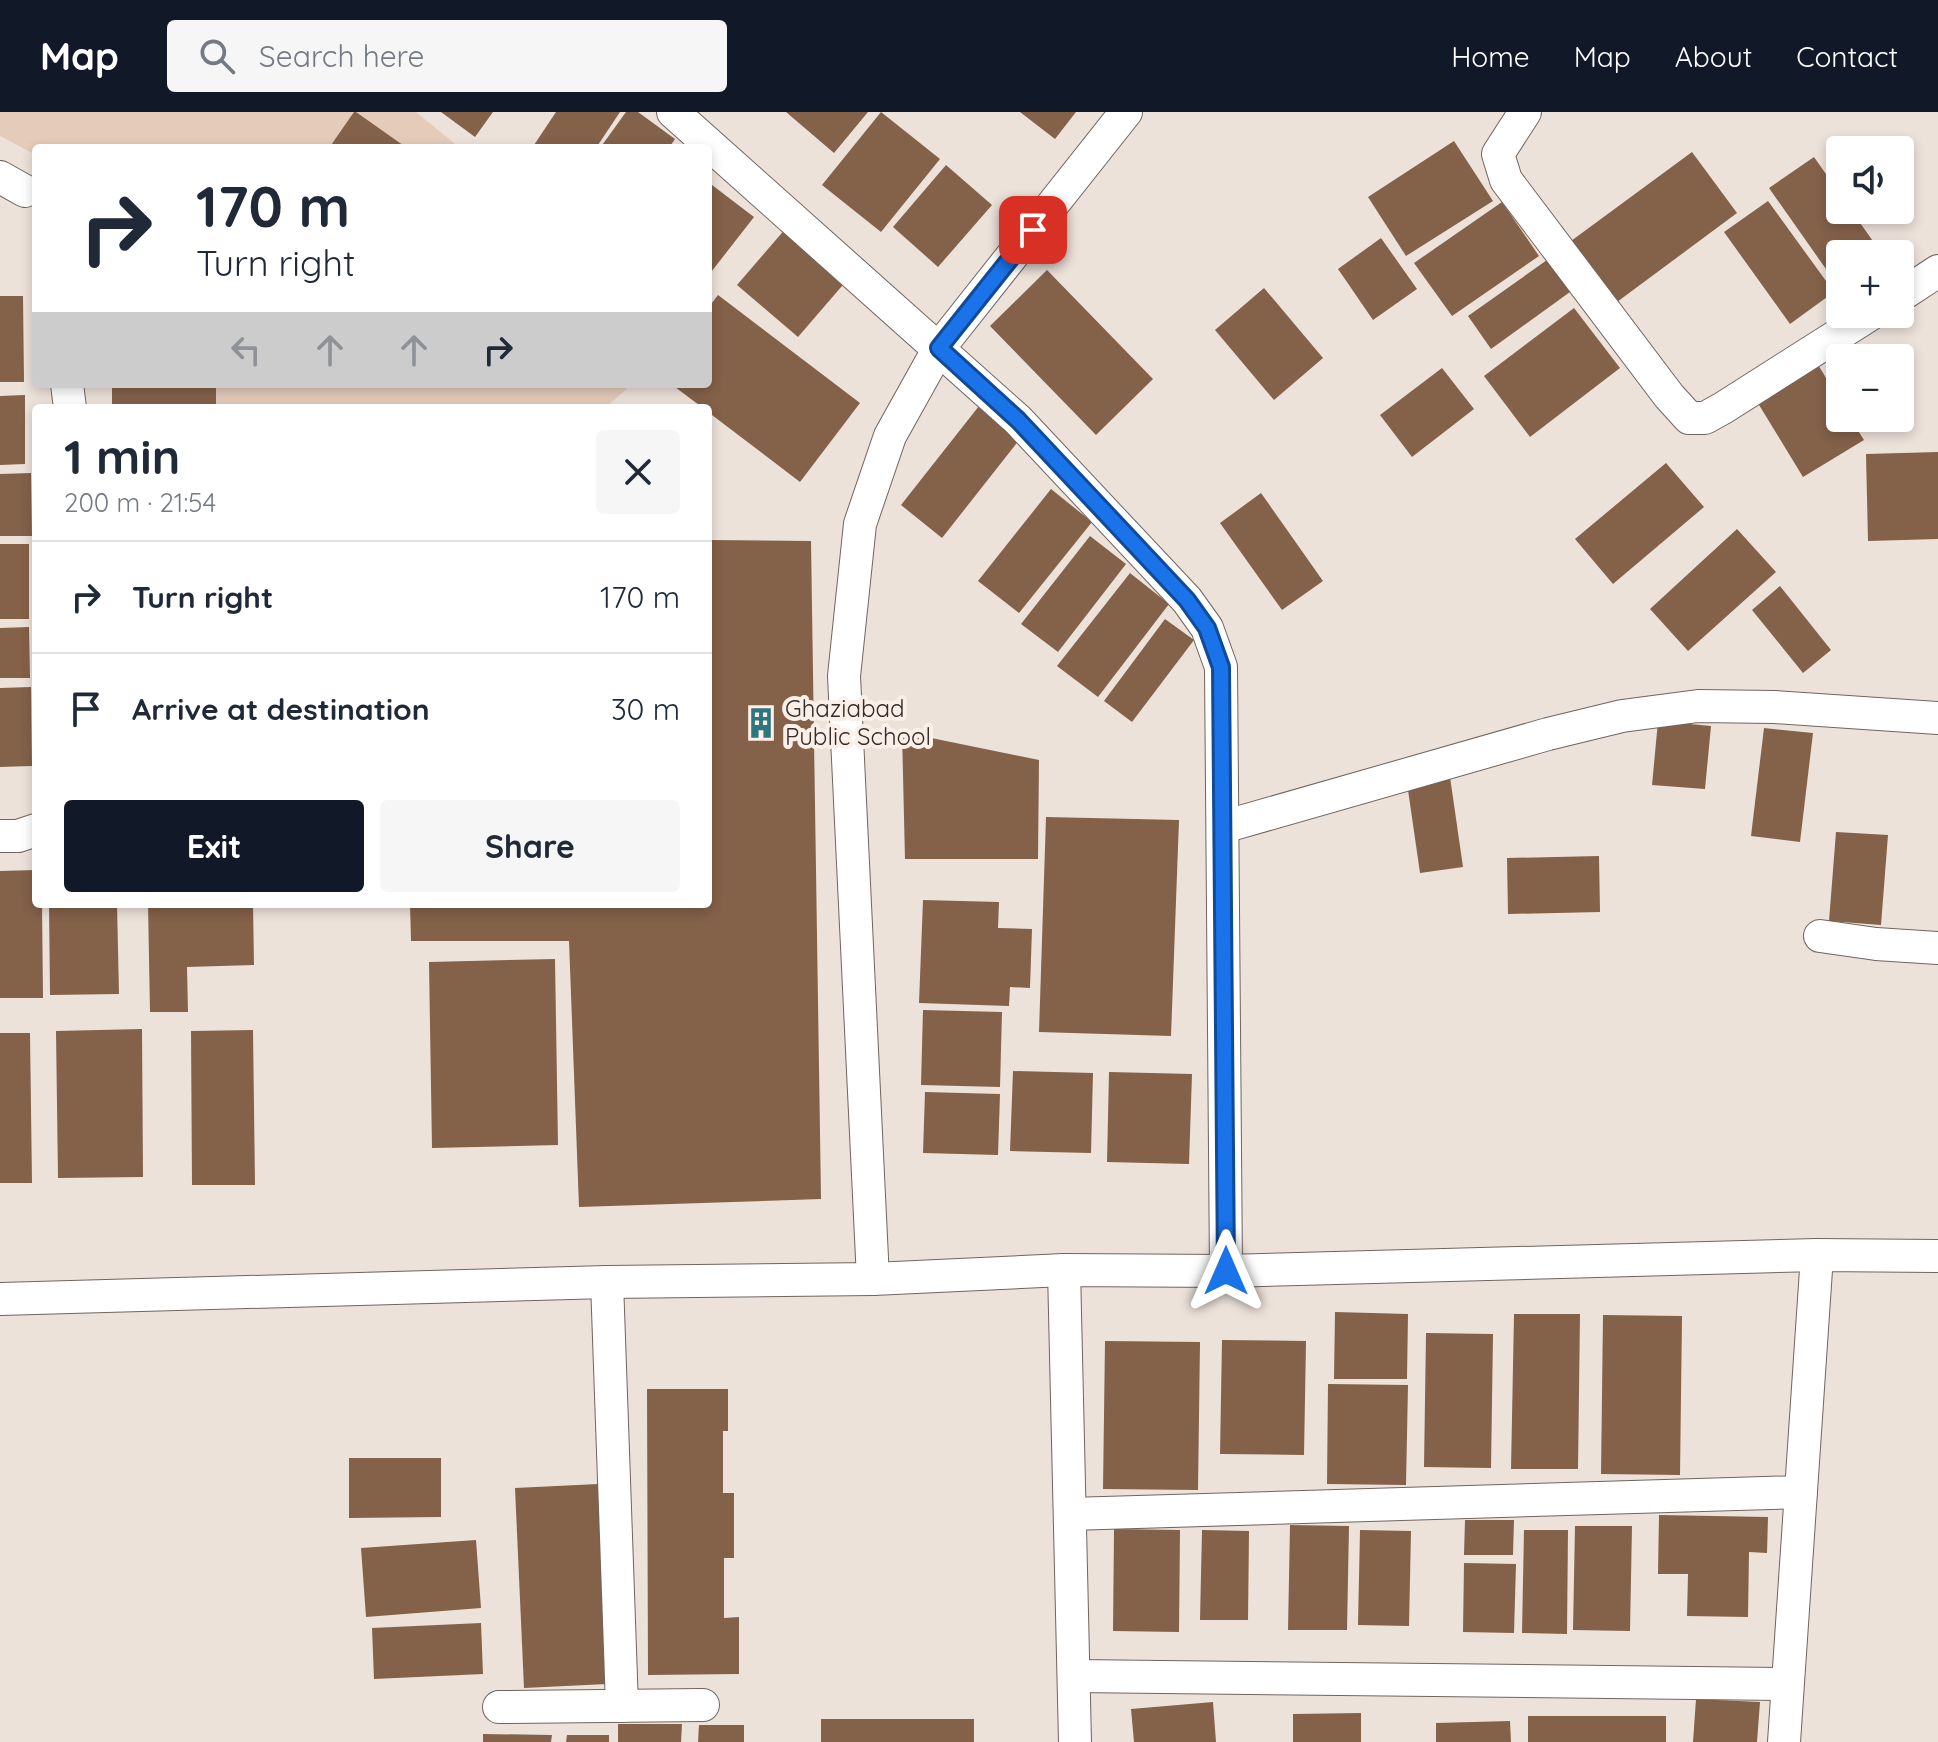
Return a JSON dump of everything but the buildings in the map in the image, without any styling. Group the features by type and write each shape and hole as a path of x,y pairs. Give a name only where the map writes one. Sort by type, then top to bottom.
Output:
{"street":[{"path":"873,1279 844,676 860,524 890,436 939,348 1126,112"},
{"path":"1525,112 1498,154 1506,180 1669,396 1689,418 1705,418 1723,408 1849,328"},
{"path":"688,117 1018,420 1187,600 1207,628 1221,667 1226,1271"},
{"path":"1914,287 1938,271"},
{"path":"1223,827 1548,734 1622,716 1698,706 1774,707 1938,718"},
{"path":"0,836 18,836 32,831"},
{"path":"1820,936 1938,948"},
{"path":"1784,1742 1817,1255"},
{"path":"0,1299 607,1282 873,1279 1064,1270 1226,1271 1817,1255 1938,1256"},
{"path":"1064,1270 1075,1742"},
{"path":"607,1282 622,1706"},
{"path":"1070,1514 1801,1492"},
{"path":"1074,1676 1787,1684"},
{"path":"499,1707 703,1705"}],"shaded area":[{"path":"0,112 416,112 455,144 32,144 32,153 0,136"},
{"path":"138,388 628,388 610,404 149,404"}],"place":[{"name":"Ghaziabad Public School","path":"761,723"}],"route":[{"path":"1033,230 939,348 1018,420 1187,600 1207,628 1221,667 1226,1271"}]}
